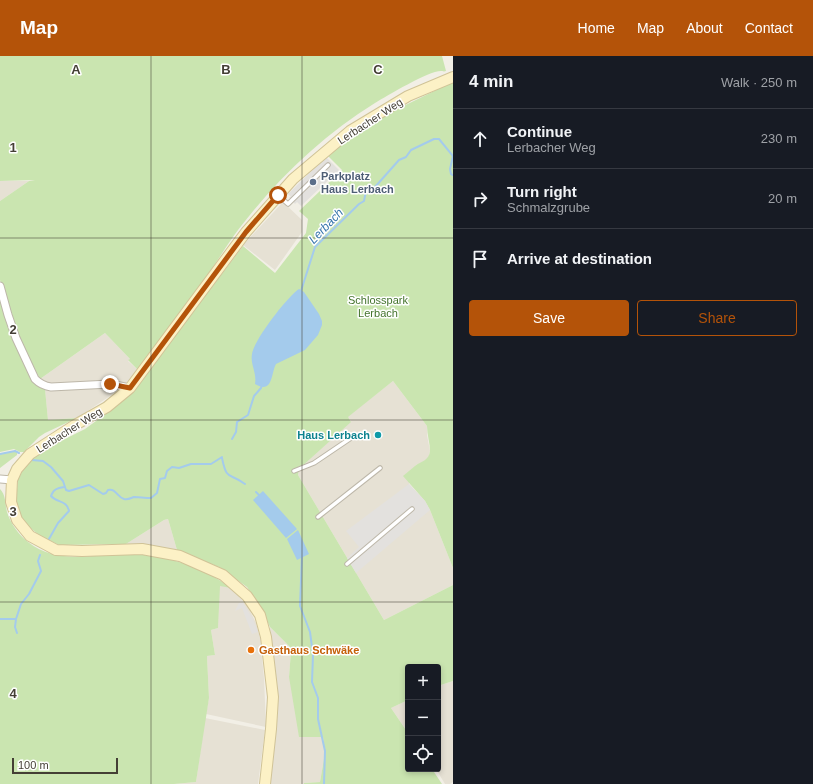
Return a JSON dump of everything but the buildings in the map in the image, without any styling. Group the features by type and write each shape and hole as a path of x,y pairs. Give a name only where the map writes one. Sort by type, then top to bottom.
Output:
{"street":[{"name":"Lerbacher Weg","path":"12,480 16,469 30,454 75,425 107,407 130,388 246,232 293,178 350,131 408,96 453,77"},
{"path":"0,286 16,338 35,379 43,386 51,387 110,384 130,388"},
{"path":"0,478 12,480 11,502 17,520 30,536 56,550 82,551 142,549 180,556 223,575 247,596 260,615 266,637 273,697 265,784"}],"lane":[{"path":"278,195 288,204 328,165"},
{"path":"294,471 314,463 351,438"},
{"path":"318,517 380,468"},
{"path":"347,564 412,509"}],"shaded area":[{"name":"Parkplatz Haus Lerbach","path":"326,157 339,170 301,206 297,202 295,204 288,194"},
{"path":"0,181 29,181 0,201"},
{"path":"283,202 302,220 302,232 275,270 243,245"},
{"path":"105,333 130,359 128,361 138,370 126,383 50,384 44,383 40,379"},
{"path":"393,381 427,426 430,451 429,456 426,461 416,465 409,484 425,501 430,510 453,568 453,585 384,620 298,475 299,469 351,421 347,417"},
{"path":"99,386 122,388 77,418 48,420 45,389"},
{"path":"409,484 425,501 430,510 356,573 347,558 359,547 346,531"},
{"path":"168,519 177,550 126,544 164,520"},
{"path":"219,585 231,588 237,594 248,607 256,623 260,638 264,678 266,727 206,714 209,698 207,656 215,655 211,630 218,628"},
{"path":"239,603 243,603 253,619 258,632 252,634 242,608 235,611"},
{"path":"270,627 289,646 291,651 289,677 323,736 325,753 320,782 304,784 269,784 272,660"},
{"path":"453,681 453,782 450,784 445,784 438,772 441,772 441,685"},
{"path":"405,701 405,729 391,708"},
{"path":"205,718 265,730 258,784 174,784 196,782"}],"green space":[{"path":"0,56 442,56 446,71 435,72 427,75 375,103 355,116 301,160 268,194 238,230 211,270 138,370 128,360 130,359 105,333 40,379 17,335 0,280 0,201 29,181 35,180 0,181"},
{"name":"Schlosspark Lerbach","path":"453,82 453,568 430,510 425,501 403,476 428,457 430,448 427,426 393,381 348,417 351,422 299,469 298,475 384,620 453,585 453,681 441,685 441,664 405,664 405,701 391,708 405,729 405,772 434,772 442,784 304,784 320,782 325,753 323,737 299,737 289,677 291,651 289,646 270,627 260,606 247,587 219,567 177,550 168,519 126,544 59,545 39,535 22,521 16,501 18,479 27,463 51,446 85,429 114,408 147,373 243,246 275,273 306,233 308,219 299,211 342,170 326,154 385,115"},
{"path":"0,295 13,336 45,389 48,420 77,418 45,433 24,452 14,449 0,452"},
{"path":"13,451 18,453 17,455 0,468 0,454"},
{"path":"0,489 4,497 7,512 15,528 24,539 40,549 52,554 77,557 131,554 157,557 196,568 231,588 220,586 218,628 211,630 215,655 207,656 209,698 196,782 174,784 0,784"}],"water":[{"path":"299,289 304,292 319,314 322,325 318,335 305,350 276,364 270,382 265,387 261,387 255,384 252,361 254,348 258,339 272,319"},
{"path":"263,491 297,529 286,538 253,500"},
{"path":"298,530 309,554 297,560 287,539"}],"waterway":[{"name":"Lerbach","path":"301,291 315,247 359,204 364,201 366,191 375,187 399,160 406,157 411,150 434,139 439,139 453,156 450,169 451,174 453,175"},
{"name":"Lerbach","path":"232,439 236,432 237,422 248,415 254,396 262,385"},
{"name":"Lerbach","path":"0,454 15,451 19,453"},
{"name":"Lerbach","path":"32,460 43,461 51,467 63,481 66,490 69,491 89,485 103,494 108,490 113,490 122,498 127,499 134,497 151,498 157,493 160,479 165,478 167,471 172,467 179,468 191,464 211,464 222,457"},
{"path":"222,458 227,474 245,484"},
{"path":"49,539 58,523 69,511 68,507 64,503 51,496 54,490 64,487"},
{"path":"256,492 259,495"},
{"path":"0,619 16,619 21,604 29,594 41,571 38,561 40,555"},
{"path":"302,555 300,606 310,632 313,655 312,682 318,698 318,719 325,751 324,784"},
{"path":"16,619 15,627 17,633"}],"place":[{"name":"Parkplatz Haus Lerbach","path":"313,182"},
{"name":"Haus Lerbach","path":"378,435"},
{"name":"Gasthaus Schwäke","path":"251,650"}],"route":[{"path":"110,384 130,388 246,232 278,195"}]}
